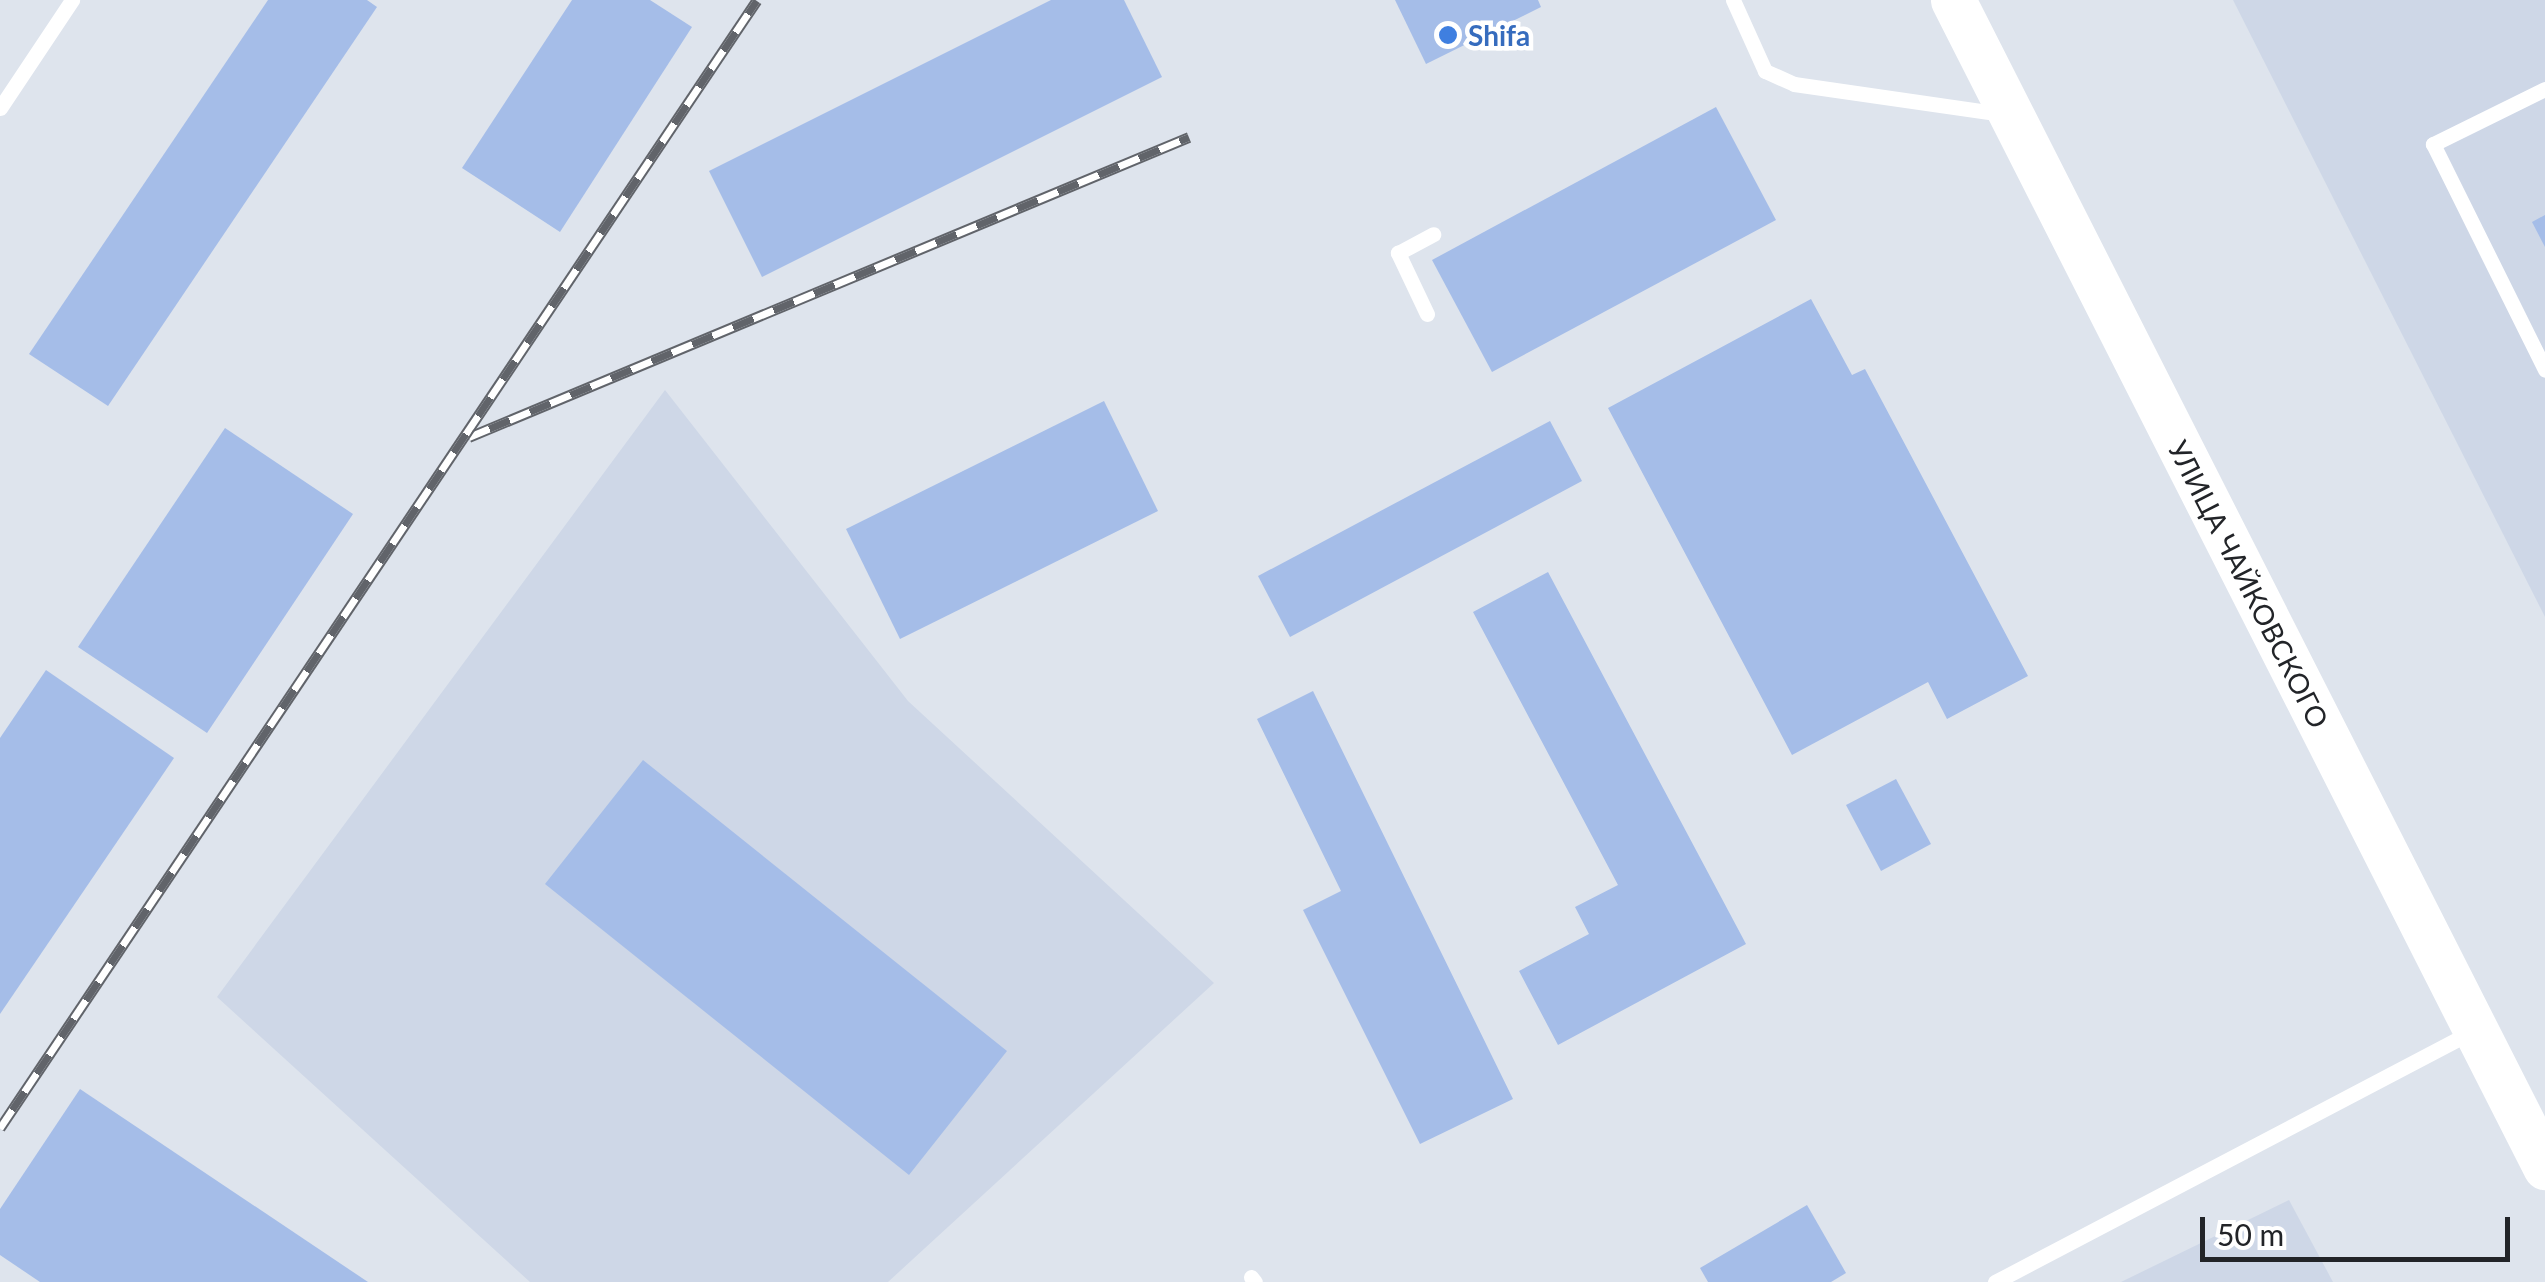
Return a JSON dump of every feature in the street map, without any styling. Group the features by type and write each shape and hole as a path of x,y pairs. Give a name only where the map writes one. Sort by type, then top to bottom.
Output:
{"main road":[{"name":"УЛИЦА ЧАЙКОВСКОГО","path":"1953,0 2545,1167"}],"lane":[{"path":"0,108 72,0"},
{"path":"1733,0 1765,70 1794,84 2010,115"},
{"path":"2545,89 2434,144 2545,370"},
{"path":"1427,314 1398,254 1434,234"},
{"path":"1995,1282 2476,1029"}],"shaded area":[{"path":"2233,0 2545,0 2545,617"},
{"path":"665,390 908,701 1214,983 888,1282 530,1282 217,997"},
{"path":"2289,1200 2333,1282 2121,1282"}],"building":[{"path":"268,0 367,0 377,7 108,406 29,354"},
{"path":"572,0 650,0 692,27 560,232 462,168"},
{"path":"1051,0 1124,0 1162,77 762,277 709,171"},
{"name":"Shifa","path":"1395,0 1538,0 1541,7 1426,64"},
{"path":"1716,107 1776,220 1492,372 1432,260"},
{"path":"2545,215 2545,247 2532,222"},
{"path":"1811,299 1852,375 1865,369 2028,676 1947,719 1928,682 1792,755 1608,408"},
{"path":"1104,401 1158,511 900,639 846,529"},
{"path":"1550,421 1582,481 1290,637 1258,576"},
{"path":"225,428 353,514 207,733 78,647"},
{"path":"1548,572 1746,944 1558,1045 1519,971 1589,934 1575,907 1618,885 1473,612"},
{"path":"46,670 174,758 0,1014 0,738"},
{"path":"1313,691 1513,1099 1420,1144 1303,910 1341,891 1257,719"},
{"path":"643,760 1007,1051 909,1175 545,884"},
{"path":"1896,779 1931,844 1881,871 1846,805"},
{"path":"80,1089 368,1282 40,1282 0,1255 0,1209"},
{"path":"1807,1205 1846,1273 1831,1282 1708,1282 1700,1268"}],"railway":[{"path":"0,1128 757,0"},
{"path":"469,437 1189,137"}],"place":[{"name":"Shifa","path":"1448,35"}]}
